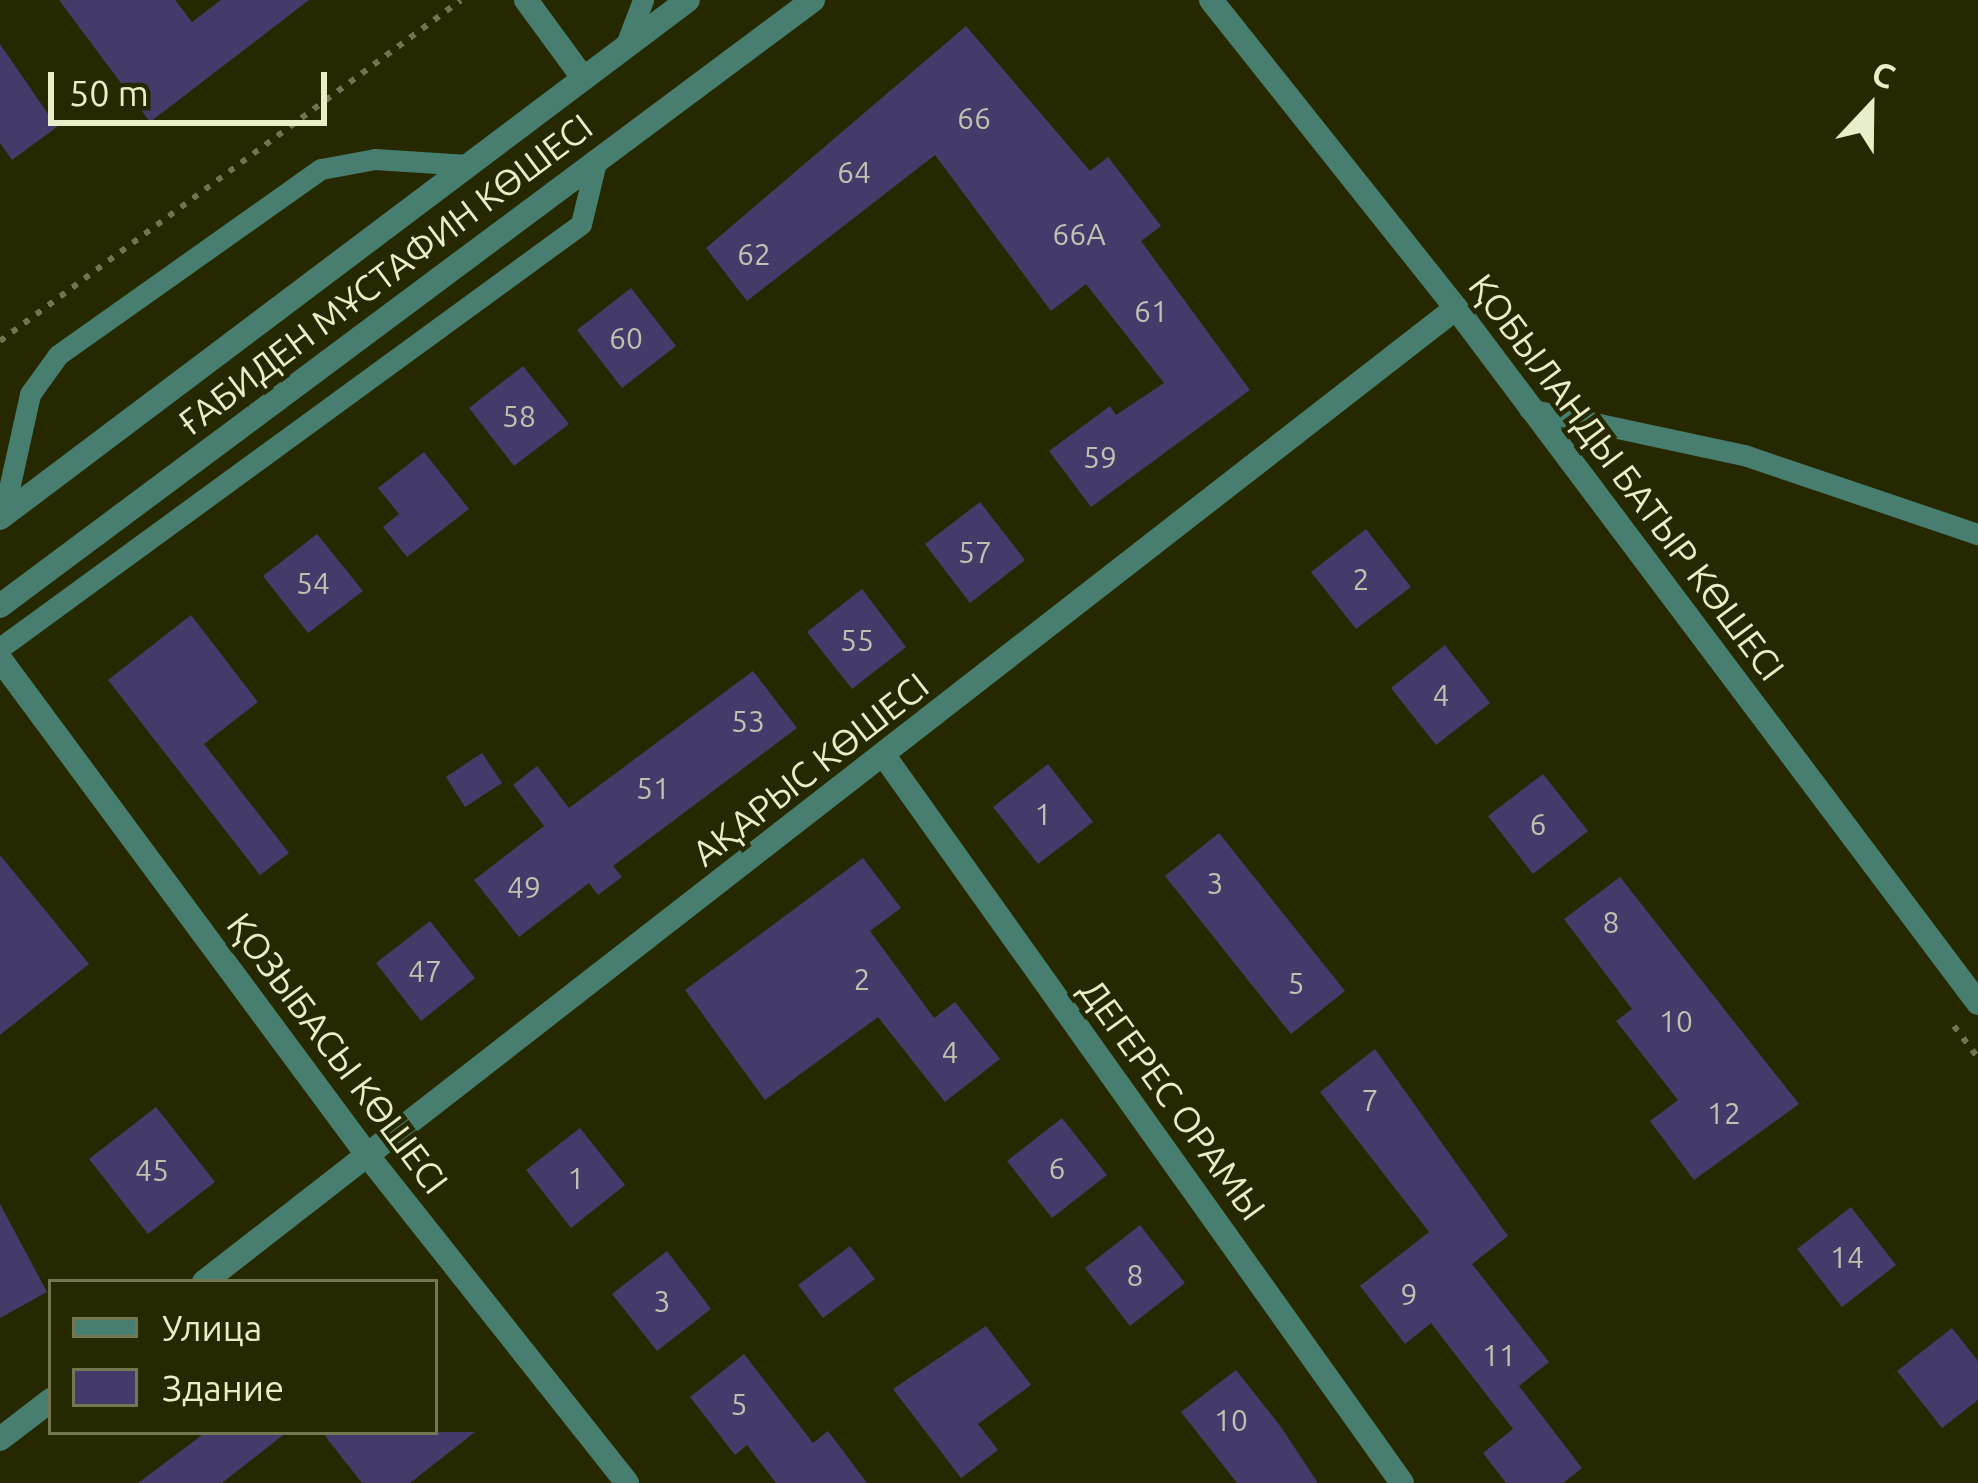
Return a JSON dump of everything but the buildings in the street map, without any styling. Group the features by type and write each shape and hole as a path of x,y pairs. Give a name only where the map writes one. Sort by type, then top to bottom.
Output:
{"street":[{"path":"526,0 583,78"},
{"name":"ҒАБИДЕН МҰСТАФИН КӨШЕСІ","path":"2,517 688,0"},
{"name":"ҒАБИДЕН МҰСТАФИН КӨШЕСІ","path":"0,606 813,0"},
{"name":"ҚОБЫЛАНДЫ БАТЫР КӨШЕСІ","path":"1211,0 1456,308 1978,1003"},
{"name":"АҚАРЫС КӨШЕСІ","path":"208,1279 885,758 1456,308"},
{"name":"ҚОЗЫБАСЫ КӨШЕСІ","path":"4,674 368,1156 627,1483"},
{"name":"ДЕГЕРЕС ОРАМЫ","path":"885,758 1402,1483"},
{"path":"0,1439 48,1402"}],"lane":[{"path":"625,47 643,0"},
{"path":"2,517 30,394 58,355 321,169 375,159 468,165"},
{"path":"0,649 581,224 596,162"},
{"path":"355,342 375,375"},
{"path":"1529,409 1744,455 1978,534"}],"path":[{"path":"0,341 233,177 461,0"}]}
